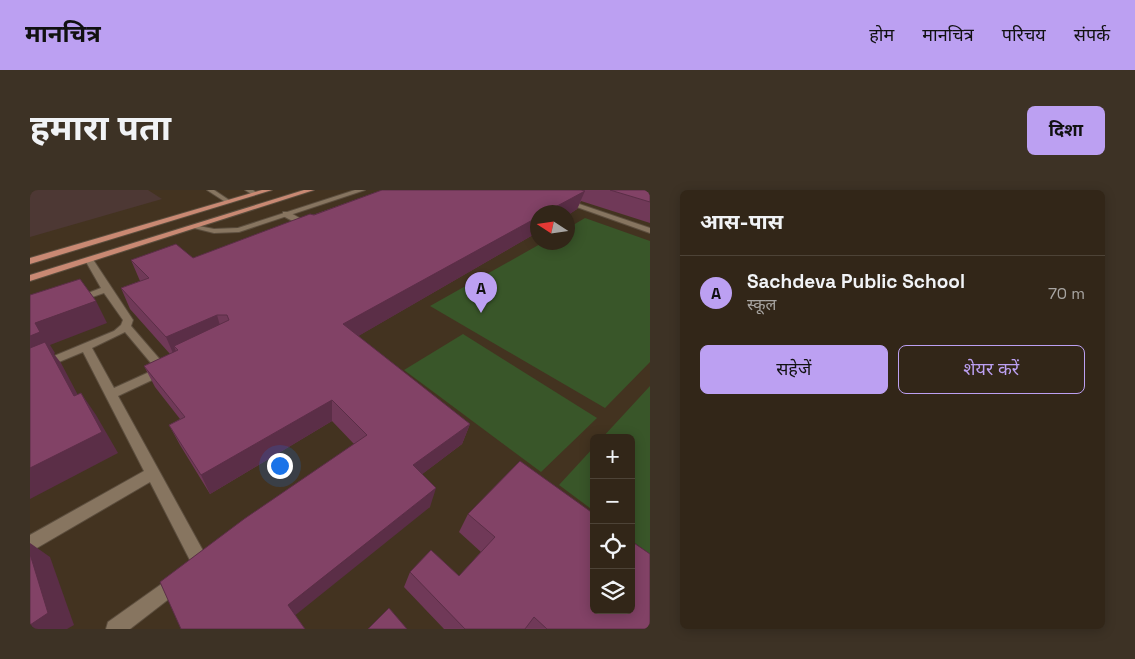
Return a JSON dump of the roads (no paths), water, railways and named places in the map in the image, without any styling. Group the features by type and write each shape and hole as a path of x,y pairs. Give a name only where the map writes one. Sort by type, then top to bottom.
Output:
{"main road":[{"path":"30,261 269,190"},
{"path":"30,278 311,190"}],"street":[{"path":"248,190 255,194"},
{"path":"194,227 226,232 239,230 362,190"},
{"path":"532,190 650,231"},
{"path":"214,191 229,202"},
{"path":"286,214 314,230 324,226"},
{"path":"30,370 118,333 126,326 128,320 106,289 89,260"},
{"path":"64,304 106,289"},
{"path":"111,394 167,368 126,326"},
{"path":"86,347 201,564"},
{"path":"30,544 153,473"},
{"path":"115,629 216,552"}],"place":[{"name":"Sachdeva Public School","path":"481,313"}]}
